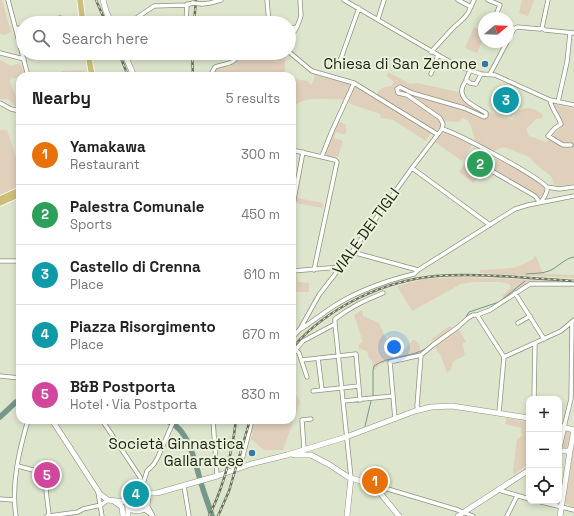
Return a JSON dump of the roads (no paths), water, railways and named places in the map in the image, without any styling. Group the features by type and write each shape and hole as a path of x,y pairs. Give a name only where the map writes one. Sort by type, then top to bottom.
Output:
{"main road":[{"path":"80,0 83,16"},
{"path":"89,60 91,72"},
{"path":"0,199 16,192"},
{"path":"0,203 16,196"}],"street":[{"path":"8,0 16,29"},
{"path":"103,0 108,16"},
{"path":"139,16 154,6 193,3 210,4 221,0"},
{"path":"267,0 268,16"},
{"path":"297,27 301,16 300,0"},
{"path":"344,0 457,66 482,74 490,74 550,100 574,105"},
{"path":"378,19 384,0"},
{"path":"458,0 471,7"},
{"path":"431,52 464,18 474,0"},
{"path":"488,0 499,4 500,7 498,12"},
{"path":"542,28 548,0"},
{"path":"186,16 187,4"},
{"path":"340,61 359,8"},
{"path":"514,29 522,27 542,28 572,33 558,102"},
{"path":"490,74 503,48"},
{"path":"0,53 16,57"},
{"path":"431,74 438,55"},
{"path":"296,58 312,71 354,83 437,134"},
{"path":"24,60 27,72"},
{"path":"127,60 132,72"},
{"path":"212,72 215,67 230,63 234,60"},
{"path":"470,70 462,92 463,97 474,107 484,112 486,114 483,117 464,108 412,93 401,88 397,89 398,93 407,95 440,118 444,124 442,128 501,158 547,186 559,189 574,187"},
{"path":"466,81 476,84 482,74"},
{"path":"322,156 354,83"},
{"path":"550,100 552,108 561,124 548,136 563,145 571,145"},
{"path":"0,103 16,110"},
{"name":"VIALE DEI TIGLI","path":"300,329 312,306 442,128"},
{"path":"296,151 322,156 335,160 336,162 314,270"},
{"path":"296,181 303,152"},
{"path":"412,168 490,225"},
{"path":"490,170 535,196 539,201"},
{"path":"539,201 548,189 547,186"},
{"path":"296,334 334,305 358,292 380,283 414,274 515,209 539,201 574,196"},
{"path":"352,252 418,270"},
{"path":"0,261 16,261"},
{"path":"296,271 341,267"},
{"path":"395,419 390,362 421,355 458,328 468,318 490,310 530,284 574,284"},
{"path":"347,516 352,477 346,437 335,319 362,301 383,293"},
{"path":"515,293 544,339"},
{"path":"477,315 504,357 499,412"},
{"path":"518,324 530,316"},
{"path":"504,357 561,331 573,322"},
{"path":"562,423 571,399 573,369 573,322"},
{"path":"307,377 302,360 296,350 303,341 335,324"},
{"path":"534,396 535,343"},
{"path":"302,360 356,354 360,400"},
{"path":"418,410 417,406 421,355"},
{"path":"318,358 322,390"},
{"path":"0,376 16,378"},
{"path":"313,391 359,386"},
{"path":"343,401 393,396"},
{"path":"18,466 44,473 48,516 71,515 101,505 108,499 120,498 131,490 138,488 145,492 157,493 287,455 309,451 320,445 346,437 418,410 434,406 446,405 499,412 526,417"},
{"path":"311,419 302,420 309,451 352,477 376,488 399,516"},
{"path":"16,516 14,500 19,452 27,424"},
{"path":"55,424 97,490 102,516"},
{"path":"105,424 139,475 141,482 138,488"},
{"path":"139,475 154,464 172,424"},
{"path":"213,424 217,476"},
{"path":"240,468 251,424"},
{"path":"562,426 574,430 564,450"},
{"path":"560,516 564,450 562,432"},
{"path":"146,471 143,484 147,502 153,516"},
{"path":"458,516 526,472"},
{"path":"184,486 189,516"},
{"path":"376,488 381,487 473,516"},
{"path":"97,490 108,499 122,506 123,516"},
{"path":"499,490 526,498"},
{"path":"131,516 157,493"},
{"path":"127,494 128,516"},
{"path":"507,516 517,496"},
{"path":"0,499 14,500"},
{"path":"108,499 139,510 145,510 153,516"},
{"path":"549,504 574,510"}],"waterway":[{"path":"526,274 549,271 567,259 574,257"},
{"path":"464,320 469,312 499,302 525,281"},
{"path":"373,396 374,366 386,360 414,354 427,348"},
{"path":"365,426 371,401"},
{"path":"0,417 16,402"},
{"path":"172,424 179,429 190,447 212,516"}],"railway":[{"path":"96,0 103,16"},
{"path":"195,16 196,0"},
{"path":"122,60 126,72"},
{"path":"192,60 193,72"},
{"path":"296,344 322,320 358,298 377,290 416,279 436,276 471,275 574,281"},
{"path":"209,516 227,470 235,424"},
{"path":"218,516 229,491 249,424"}],"place":[{"name":"Chiesa di San Zenone","path":"485,64"},
{"name":"Castello di Crenna","path":"506,100"},
{"name":"Palestra Comunale","path":"480,164"},
{"name":"Società Ginnastica Gallaratese","path":"252,453"},
{"name":"B&B Postporta","path":"47,475"},
{"name":"Yamakawa","path":"375,481"},
{"name":"Piazza Risorgimento","path":"136,494"}]}
